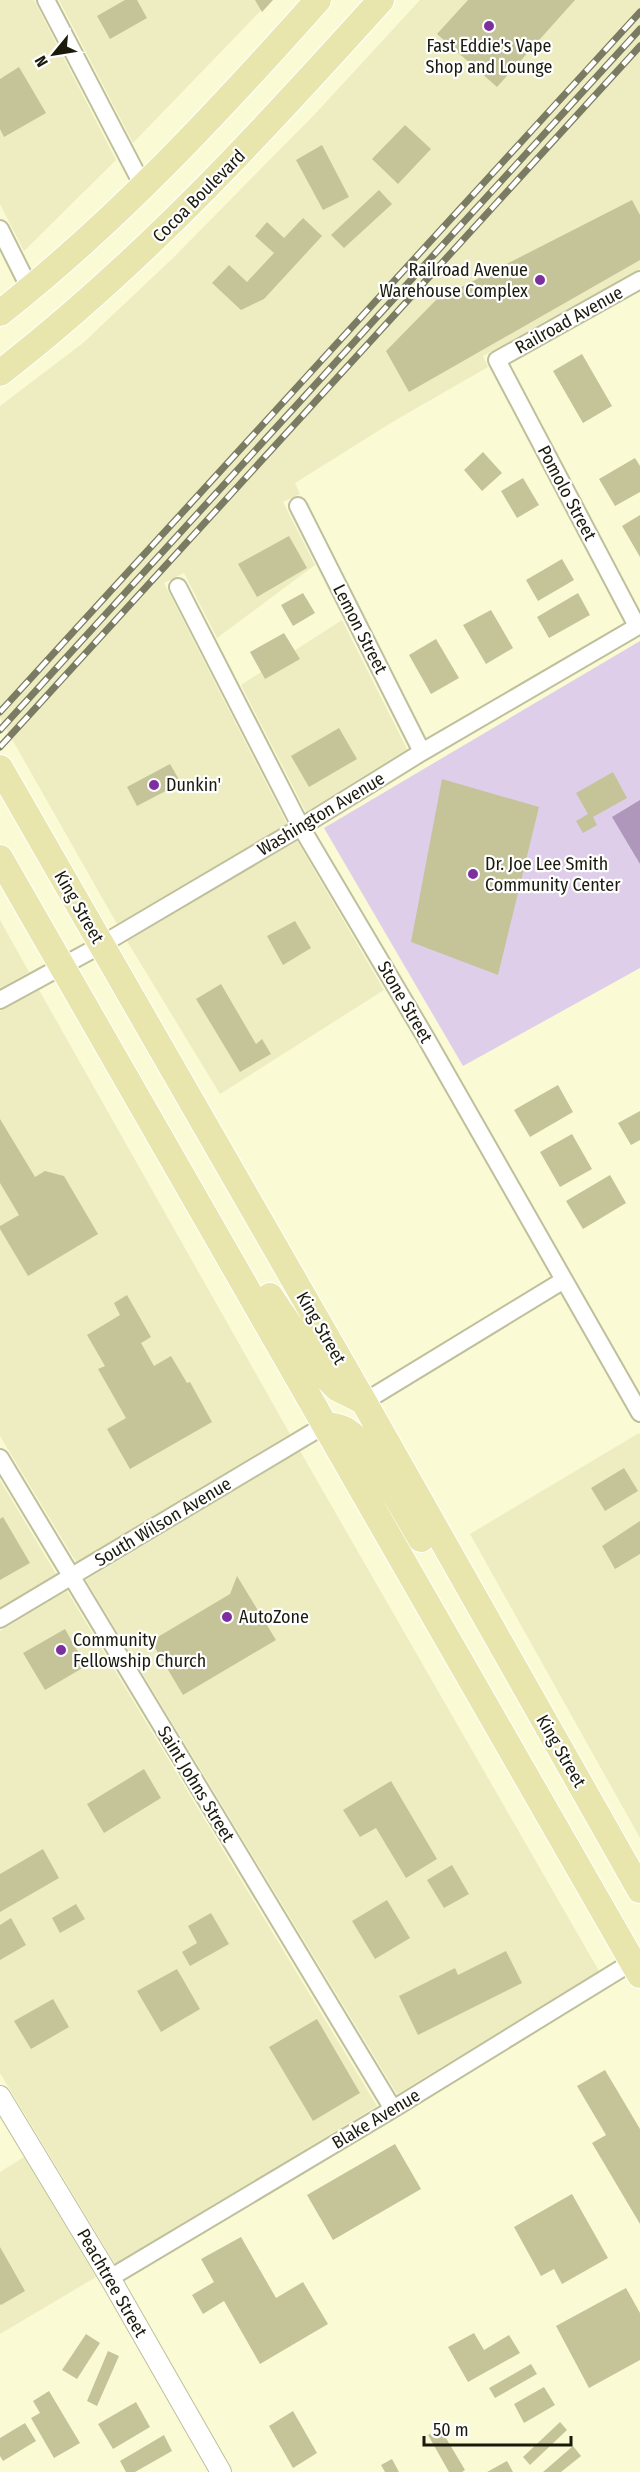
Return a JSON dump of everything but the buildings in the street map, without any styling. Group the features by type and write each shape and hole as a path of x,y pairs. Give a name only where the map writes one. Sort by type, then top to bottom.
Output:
{"main road":[{"path":"0,313 85,242 142,186 219,108 318,0"},
{"path":"354,30 361,0"},
{"name":"Cocoa Boulevard","path":"0,373 52,333 165,231 245,150 381,0"},
{"name":"King Street","path":"0,768 364,1402 640,1890"},
{"path":"0,858 638,1964"},
{"path":"207,1216 263,1285 321,1371 337,1388 364,1402"},
{"path":"325,1425 340,1427 353,1435 371,1459 444,1578 491,1628"}],"street":[{"path":"46,0 142,186"},
{"path":"0,229 30,289"},
{"name":"Railroad Avenue","path":"497,360 640,280"},
{"name":"Pomolo Street","path":"497,360 638,626"},
{"name":"Lemon Street","path":"298,506 422,752"},
{"name":"Stone Street","path":"178,587 301,827 432,1048 639,1410"},
{"name":"Washington Avenue","path":"0,1000 101,945 301,827 422,752 638,626"},
{"path":"364,1402 564,1280"},
{"name":"South Wilson Avenue","path":"0,1619 325,1425"},
{"name":"Saint Johns Street","path":"0,1458 393,2109"},
{"name":"Blake Avenue","path":"110,2278 638,1964"},
{"name":"Peachtree Street","path":"0,2096 110,2278 221,2472"}],"shaded area":[{"path":"0,0 34,0 116,160 24,251 0,204"},
{"path":"59,0 271,0 133,143"},
{"path":"420,0 640,0 640,269 483,356 488,367 394,421 295,483 300,494 283,502 315,565 217,638 184,573 164,583 287,824 117,924 0,718 0,406 83,343 173,258 315,114"},
{"path":"342,620 407,749 306,812 241,685"},
{"path":"640,641 640,968 463,1066 324,828"},
{"path":"640,800 640,864 612,817"},
{"path":"297,841 384,990 220,1094 127,941"},
{"path":"0,920 29,972 0,988"},
{"path":"39,990 290,1434 76,1562 0,1436 0,1011"},
{"path":"639,1433 640,1435 640,1838 470,1534"},
{"path":"300,1451 599,1971 397,2094 86,1580"},
{"path":"0,1480 56,1574 0,1607"},
{"path":"67,1591 377,2106 115,2264 0,2073 0,1631"},
{"path":"24,2157 96,2277 0,2334 0,2172"}],"railway":[{"path":"0,712 640,12"},
{"path":"0,730 640,29"},
{"path":"0,747 640,46"}],"place":[{"name":"Fast Eddie's Vape Shop and Lounge","path":"489,26"},
{"name":"Railroad Avenue Warehouse Complex","path":"540,280"},
{"name":"Dunkin'","path":"154,785"},
{"name":"Dr. Joe Lee Smith Community Center","path":"473,874"},
{"name":"AutoZone","path":"227,1617"},
{"name":"Community Fellowship Church","path":"61,1650"}]}
